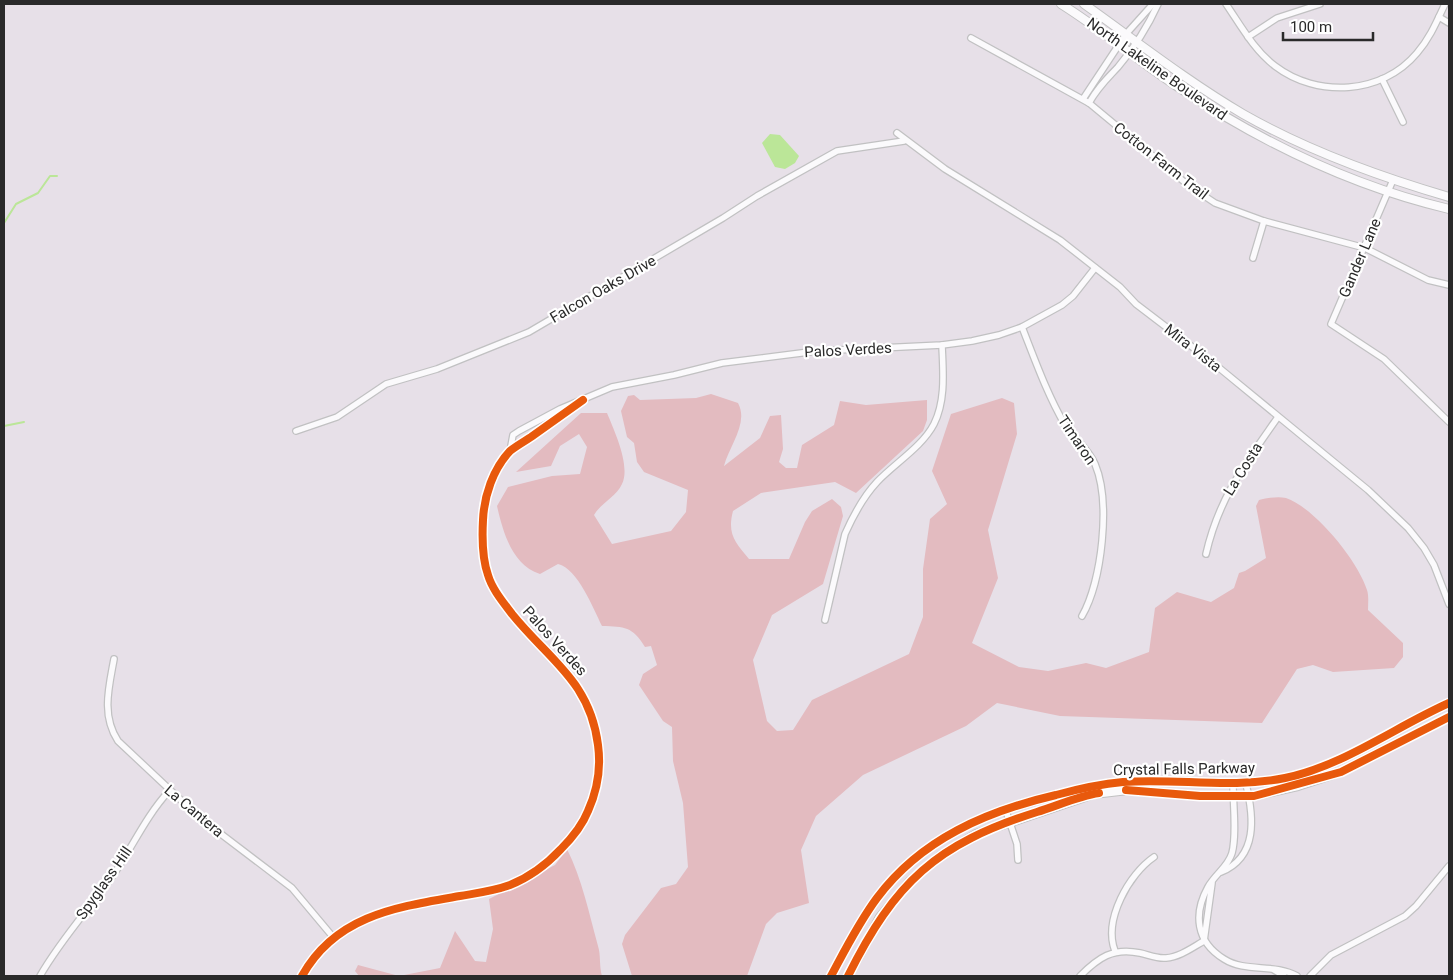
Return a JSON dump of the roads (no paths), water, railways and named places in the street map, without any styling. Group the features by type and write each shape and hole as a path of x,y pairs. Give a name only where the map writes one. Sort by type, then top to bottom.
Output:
{"street":[{"name":"North Lakeline Boulevard","path":"1061,4 1119,43 1174,84 1235,123 1317,164 1389,191 1449,209"},
{"name":"North Lakeline Boulevard","path":"1084,4 1180,74 1250,118 1302,144 1357,168 1449,197"},
{"path":"1083,99 1119,43 1153,4"},
{"path":"1089,103 1103,80 1130,51 1146,28 1158,4"},
{"path":"1226,4 1257,50 1276,67 1302,81 1329,88 1361,87 1382,79 1399,69 1416,55 1430,36 1445,4"},
{"path":"1248,37 1277,18 1320,4"},
{"path":"1439,17 1449,23"},
{"name":"Cotton Farm Trail","path":"971,38 1089,103 1201,194 1227,209 1365,248 1428,280 1449,285"},
{"path":"1382,79 1403,122"},
{"name":"Mira Vista","path":"897,133 904,141 945,169 1060,240 1120,287 1136,304 1368,490 1408,528 1434,565 1449,604"},
{"name":"Falcon Oaks Drive","path":"296,431 337,417 386,384 437,370 529,332 723,218 764,191 837,151 904,141"},
{"name":"Gander Lane","path":"1393,180 1332,324 1384,359 1449,422"},
{"path":"1253,258 1264,221"},
{"name":"Palos Verdes","path":"302,976 320,949 332,937 358,922 391,910 493,890 523,879 553,857 572,838 589,810 597,781 599,751 593,719 586,702 568,674 533,638 504,604 492,585 486,566 482,531 484,502 492,479 510,451 513,435 560,409 618,385 674,375 722,363 817,351 942,344 986,339 1022,327 1074,296 1095,268"},
{"name":"Timaron","path":"1022,327 1040,375 1059,413 1094,462 1099,476 1102,542 1090,602 1082,616"},
{"path":"825,620 845,534 850,521 877,483 926,435 934,424 942,398 942,344"},
{"name":"Palos Verdes","path":"510,451 583,400"},
{"name":"La Costa","path":"1206,554 1210,538 1232,482 1278,417"},
{"name":"La Cantera","path":"114,659 108,691 107,714 110,727 118,741 169,791 200,818 292,888 332,937"},
{"name":"Crystal Falls Parkway","path":"832,976 859,925 878,897 899,873 949,834 1005,808 1097,785 1124,782 1246,784 1306,773 1449,703"},
{"name":"Crystal Falls Parkway","path":"848,976 880,917 910,881 940,856 976,834 1094,794 1128,790 1193,796 1249,796 1298,786 1341,772 1449,717"},
{"path":"1363,746 1370,758"},
{"path":"1233,784 1232,853 1221,872 1213,881 1204,940 1214,952 1236,965 1280,969 1297,976"},
{"path":"1221,872 1234,867 1248,847 1251,832 1249,796 1246,784"},
{"name":"Spyglass Hill","path":"40,976 56,950 118,867 150,814 169,791"},
{"path":"1005,808 1017,844 1018,860"},
{"path":"1115,951 1112,942 1112,931 1119,905 1135,873 1154,857"},
{"path":"1310,976 1331,955 1405,916 1422,900 1449,866"},
{"path":"1080,976 1094,961 1115,951 1134,952 1165,958 1182,953 1204,940"},
{"path":"1272,969 1284,976"}],"waterway":[{"path":"4,223 16,204 38,193 50,176 57,176"},
{"path":"4,426 24,422"}]}
